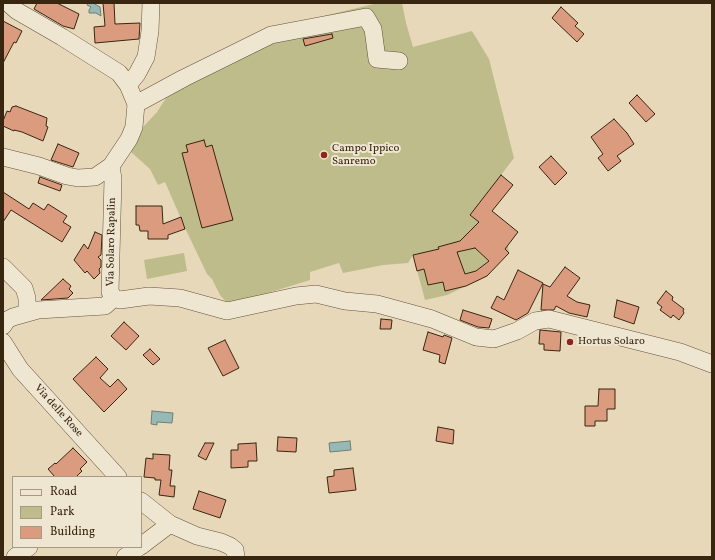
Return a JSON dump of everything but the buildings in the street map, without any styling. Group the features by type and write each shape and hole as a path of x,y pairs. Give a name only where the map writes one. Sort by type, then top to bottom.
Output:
{"street":[{"path":"3,157 38,166 67,176 78,178 96,176 111,166 129,139 134,127 136,104 128,85 119,73 110,66 17,11 8,3"},
{"path":"128,85 137,74 146,56 150,32 152,3"},
{"path":"136,104 271,34 366,16 373,29 377,59 399,60"},
{"name":"Via Solaro Rapalin","path":"111,166 113,179 110,292 114,298 120,300 149,296 180,298 227,311 296,296 316,294 345,301 377,304 432,319 476,337 494,339 517,331 535,321 550,319 680,352 712,364"},
{"path":"3,267 24,288 27,298 27,313"},
{"path":"3,326 7,320 13,317 38,310 105,306 114,298"},
{"name":"Via delle Rose","path":"3,342 20,369 117,476"},
{"path":"142,502 170,524 197,536 221,542 230,546 235,550 236,557"},
{"path":"142,545 170,524"},
{"path":"15,557 28,548"},
{"path":"125,557 137,548"}],"green space":[{"name":"Campo Ippico Sanremo","path":"378,3 402,3 413,47 472,31 489,59 514,158 501,175 513,185 492,211 518,232 508,245 509,253 487,276 447,295 425,300 413,255 408,263 383,265 343,273 339,263 310,272 310,280 229,305 220,295 212,279 207,274 165,182 158,185 150,169 131,152 143,127 157,112 168,95 307,20"},
{"path":"184,253 187,271 147,279 144,260"}],"water":[{"path":"88,3 93,3 100,7 101,16 96,13 89,13 91,7 87,5"},
{"path":"152,411 173,413 172,423 157,422 157,425 151,424"},
{"path":"350,441 351,450 330,452 329,443"}],"place":[{"name":"Campo Ippico Sanremo","path":"324,155"},
{"name":"Hortus Solaro","path":"570,342"}]}
